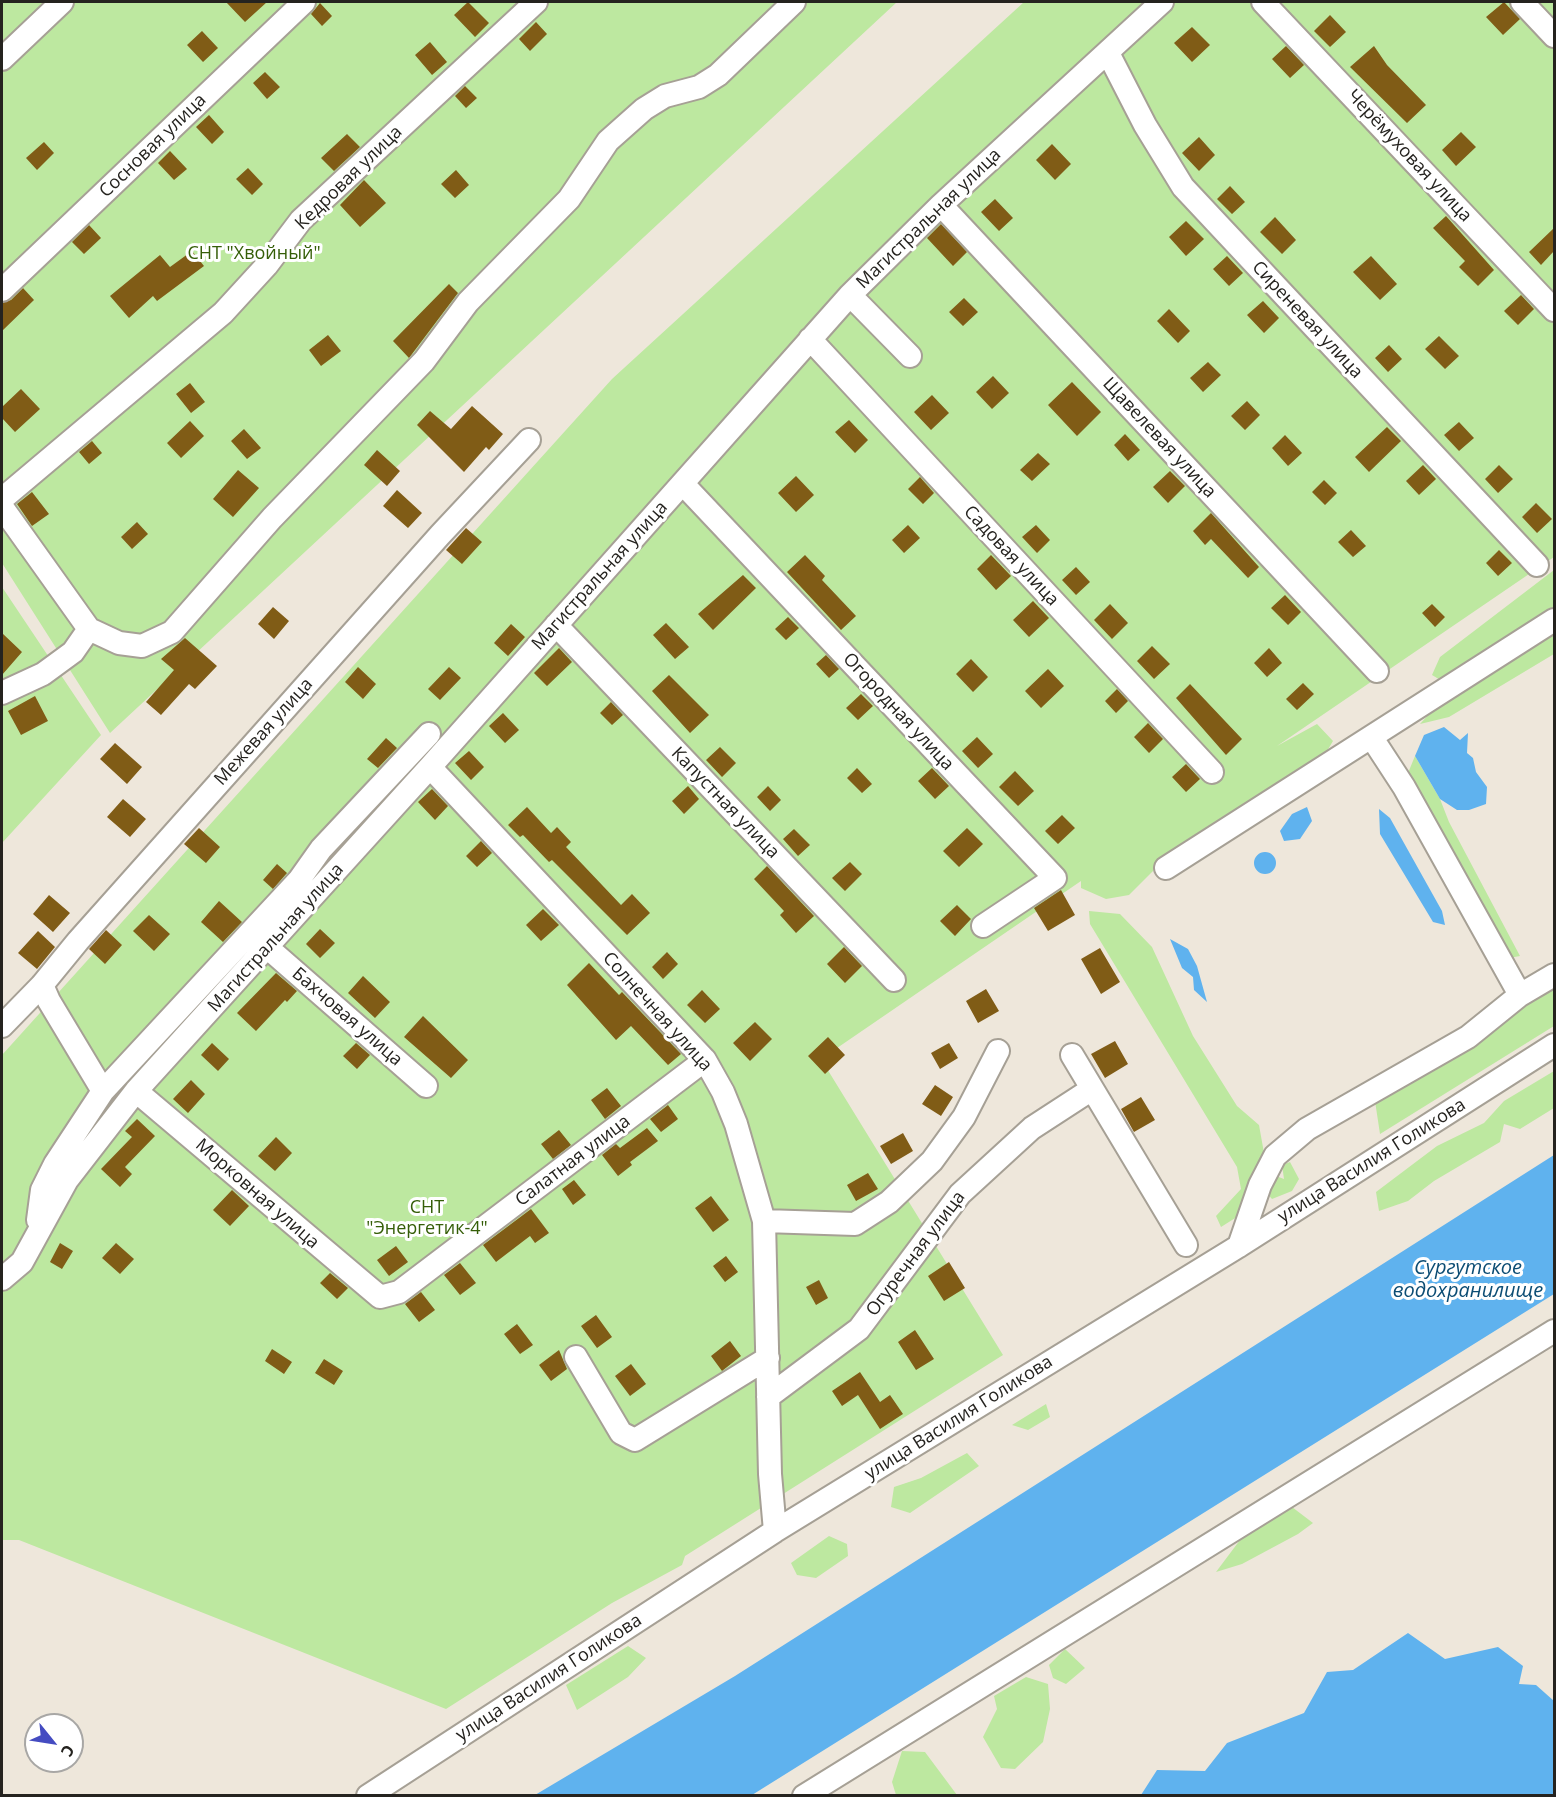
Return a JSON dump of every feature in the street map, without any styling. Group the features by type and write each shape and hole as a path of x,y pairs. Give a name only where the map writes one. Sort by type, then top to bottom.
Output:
{"street":[{"path":"2,59 62,2"},
{"name":"Сосновая улица","path":"2,290 304,2"},
{"name":"Кедровая улица","path":"2,499 223,313 267,265 302,220 536,2"},
{"path":"2,507 89,628 119,643 142,646 172,632 272,518 424,361 468,302 568,199 608,141 644,109 665,96 699,87 718,75 794,2"},
{"name":"Магистральная улица","path":"2,1279 22,1262 67,1180 136,1091 268,948 810,339 850,295 941,205 1162,2"},
{"name":"Черёмуховая улица","path":"1263,2 1554,310"},
{"path":"1522,2 1554,36"},
{"name":"Сиреневая улица","path":"1108,53 1145,125 1183,187 1537,565"},
{"name":"Щавелевая улица","path":"941,205 1377,671"},
{"path":"850,295 910,356"},
{"name":"Садовая улица","path":"810,339 1212,772"},
{"name":"Межевая улица","path":"2,1026 42,985 164,844 440,535 529,440"},
{"name":"Огородная улица","path":"683,484 1055,878 984,926"},
{"path":"1166,868 1554,620"},
{"name":"Капустная улица","path":"556,625 894,980"},
{"path":"2,693 43,674 73,652 89,628"},
{"path":"36,1237 42,1190 55,1164 103,1091 298,880 321,849 429,734"},
{"path":"1372,738 1404,788 1520,995"},
{"name":"Солнечная улица","path":"430,767 705,1060 723,1092 736,1124 764,1221 768,1396 775,1531"},
{"name":"Бахчовая улица","path":"268,948 426,1086"},
{"path":"1239,1246 1260,1185 1275,1156 1307,1129 1468,1037 1520,995 1554,975"},
{"path":"42,985 49,1001 103,1091"},
{"name":"улица Василия Голикова","path":"368,1796 775,1531 1239,1246 1554,1045"},
{"path":"764,1221 855,1224 889,1202 911,1184 964,1117 998,1051"},
{"path":"1072,1055 1185,1245"},
{"name":"Салатная улица","path":"380,1297 399,1292 705,1060"},
{"name":"Огуречная улица","path":"768,1396 859,1329 960,1194 1032,1128 1092,1089"},
{"name":"Морковная улица","path":"136,1091 380,1297"},
{"path":"804,1796 1554,1331"},
{"path":"576,1357 621,1433 635,1440 768,1358"}],"green space":[{"name":"СНТ \"Хвойный\"","path":"2,2 897,2 110,733 2,563"},
{"name":"СНТ \"Энергетик-4\"","path":"1024,2 1554,2 1554,557 1277,746 1317,724 1333,741 1321,761 1154,870 1129,895 1106,899 1081,888 1081,881 821,1059 1003,1355 685,1556 682,1565 612,1603 446,1709 19,1540 2,1540 2,1055 612,379"},
{"path":"1554,570 1554,611 1442,681 1432,675 1440,657"},
{"path":"2,587 101,735 2,843"},
{"path":"1554,629 1554,654 1449,717 1420,724 1440,702"},
{"path":"1415,756 1440,799 1449,822 1520,956 1509,958 1408,773"},
{"path":"1089,911 1120,914 1152,947 1193,1036 1237,1106 1259,1125 1264,1153 1240,1215 1221,1227 1216,1216 1241,1189 1237,1167 1090,924"},
{"path":"1554,984 1554,1026 1380,1134 1375,1101 1525,1000"},
{"path":"1554,1071 1554,1108 1520,1129 1504,1124 1500,1142 1434,1181 1408,1201 1379,1211 1376,1192 1437,1146 1484,1123 1504,1101"},
{"path":"1290,1162 1299,1179 1292,1191 1272,1199 1264,1190 1276,1176 1284,1179 1282,1165"},
{"path":"1046,1404 1050,1417 1028,1430 1012,1425"},
{"path":"967,1453 979,1466 910,1513 891,1507 894,1487 921,1478"},
{"path":"1292,1507 1313,1523 1298,1534 1242,1564 1216,1572 1240,1540"},
{"path":"829,1536 847,1544 848,1556 816,1578 797,1575 791,1563"},
{"path":"628,1646 646,1658 628,1677 577,1710 566,1685"},
{"path":"1065,1649 1085,1668 1066,1684 1053,1678 1049,1665"},
{"path":"1026,1677 1048,1684 1050,1709 1043,1742 1015,1769 1001,1768 983,1737 997,1709 994,1696"},
{"path":"902,1751 925,1752 957,1795 896,1795 892,1782"}],"water":[{"path":"1444,727 1460,740 1468,733 1467,753 1473,758 1476,772 1487,787 1486,804 1469,810 1457,810 1440,799 1415,756 1424,735"},
{"path":"1307,807 1312,821 1300,839 1284,841 1280,831 1292,814"},
{"path":"1379,809 1390,818 1442,911 1445,925 1433,922 1380,834"},
{"path":"1265,852 1273,855 1276,863 1273,871 1265,874 1257,871 1254,863 1257,855"},
{"path":"1170,939 1188,949 1197,966 1207,1002 1194,990 1193,977 1182,968"},
{"name":"Сургутское водохранилище","path":"1554,1155 1554,1294 752,1795 535,1795 735,1676"},
{"path":"1408,1633 1445,1659 1498,1647 1523,1666 1519,1684 1536,1685 1554,1701 1554,1795 1141,1795 1157,1770 1205,1771 1227,1743 1304,1713 1327,1672 1353,1670"}],"building":[{"path":"226,2 267,2 245,22"},
{"path":"468,2 489,23 475,37 454,15"},
{"path":"1504,2 1520,19 1503,35 1486,17"},
{"path":"320,3 332,16 322,26 311,14"},
{"path":"1330,15 1346,32 1330,47 1314,31"},
{"path":"536,22 547,34 530,51 519,39"},
{"path":"1192,27 1210,45 1192,62 1174,43"},
{"path":"202,31 218,48 203,62 187,45"},
{"path":"430,42 447,62 432,75 415,55"},
{"path":"1286,46 1304,65 1290,78 1272,59"},
{"path":"1374,46 1387,65 1426,105 1407,123 1350,67"},
{"path":"265,72 280,87 267,99 253,83"},
{"path":"465,86 477,98 466,108 455,96"},
{"path":"209,115 224,132 212,144 196,127"},
{"path":"1461,132 1476,147 1456,166 1442,150"},
{"path":"347,134 360,147 334,171 321,158"},
{"path":"1199,137 1215,155 1199,171 1182,153"},
{"path":"44,142 54,153 37,170 26,158"},
{"path":"1052,144 1071,164 1055,180 1036,160"},
{"path":"170,151 187,169 174,180 158,163"},
{"path":"248,168 263,184 252,195 236,179"},
{"path":"456,170 469,185 455,198 441,184"},
{"path":"364,180 386,203 360,227 340,205"},
{"path":"1230,186 1245,202 1232,214 1217,199"},
{"path":"995,199 1013,218 999,231 981,212"},
{"path":"1446,216 1494,270 1478,286 1459,267 1465,261 1433,228"},
{"path":"1275,217 1296,240 1282,254 1260,232"},
{"path":"1186,221 1204,239 1186,256 1169,237"},
{"path":"941,224 967,252 953,266 927,238"},
{"path":"89,225 101,238 84,254 72,242"},
{"path":"1554,228 1554,251 1541,265 1529,252"},
{"path":"192,251 204,266 157,301 153,296 129,318 110,296 160,255 170,267"},
{"path":"1227,256 1243,273 1229,286 1213,269"},
{"path":"1371,256 1397,284 1380,300 1353,272"},
{"path":"449,284 458,293 409,358 393,341"},
{"path":"23,288 34,300 2,331 2,303 11,300"},
{"path":"1521,295 1534,309 1518,325 1504,311"},
{"path":"964,298 978,312 963,326 949,312"},
{"path":"1263,301 1279,318 1264,333 1247,315"},
{"path":"1169,309 1190,331 1178,343 1157,321"},
{"path":"328,335 341,351 321,366 309,350"},
{"path":"1439,336 1459,356 1445,369 1425,349"},
{"path":"1389,345 1402,359 1388,372 1375,358"},
{"path":"1208,362 1221,375 1203,392 1190,378"},
{"path":"993,376 1009,393 992,409 976,392"},
{"path":"1072,382 1101,412 1077,436 1048,405"},
{"path":"190,383 205,402 191,413 176,394"},
{"path":"21,389 40,409 15,432 2,418 2,407"},
{"path":"932,395 949,413 931,430 914,412"},
{"path":"1247,401 1260,415 1245,430 1231,416"},
{"path":"472,406 503,434 489,450 486,447 464,472 417,425 430,411 451,429"},
{"path":"849,420 868,440 855,453 835,432"},
{"path":"190,421 204,436 181,458 167,443"},
{"path":"1459,422 1474,438 1459,451 1444,435"},
{"path":"1387,427 1401,441 1369,472 1355,457"},
{"path":"244,429 261,448 247,459 231,441"},
{"path":"1125,434 1140,450 1128,461 1114,445"},
{"path":"1285,435 1302,453 1288,466 1272,448"},
{"path":"92,441 102,453 89,464 79,452"},
{"path":"377,450 400,471 387,486 364,465"},
{"path":"1038,453 1050,464 1032,481 1020,470"},
{"path":"1423,465 1436,479 1419,495 1406,481"},
{"path":"1499,465 1513,479 1498,493 1485,479"},
{"path":"238,470 259,488 233,517 213,499"},
{"path":"1170,471 1185,486 1168,503 1153,487"},
{"path":"796,476 814,495 796,512 778,493"},
{"path":"920,477 934,493 923,504 908,489"},
{"path":"1324,480 1337,493 1325,505 1312,492"},
{"path":"397,490 422,513 408,528 383,506"},
{"path":"32,492 49,514 32,526 17,504"},
{"path":"1536,503 1552,519 1537,533 1522,517"},
{"path":"1211,513 1259,567 1248,578 1211,539 1205,545 1193,531"},
{"path":"137,522 148,534 132,549 121,537"},
{"path":"908,525 920,538 904,553 892,540"},
{"path":"1036,525 1050,540 1037,553 1022,537"},
{"path":"466,528 482,542 462,564 446,550"},
{"path":"1351,530 1366,546 1353,557 1338,542"},
{"path":"1499,550 1512,563 1498,576 1486,563"},
{"path":"805,555 825,576 822,580 856,616 841,630 787,572"},
{"path":"991,555 1011,576 996,590 977,569"},
{"path":"1076,567 1090,582 1076,595 1062,580"},
{"path":"743,575 756,588 713,630 698,614"},
{"path":"1285,595 1301,612 1288,625 1271,608"},
{"path":"1033,601 1049,618 1029,637 1013,620"},
{"path":"1110,604 1128,623 1112,639 1094,620"},
{"path":"1432,604 1445,617 1435,627 1422,613"},
{"path":"273,607 289,621 274,639 258,624"},
{"path":"788,617 799,628 786,640 775,629"},
{"path":"666,623 689,647 675,659 653,635"},
{"path":"511,624 525,637 508,656 494,643"},
{"path":"2,633 22,652 2,675"},
{"path":"185,638 217,666 195,689 189,684 161,715 146,702 174,670 161,659"},
{"path":"1152,646 1170,664 1154,679 1137,661"},
{"path":"559,648 572,662 547,686 534,673"},
{"path":"1269,648 1282,663 1267,677 1254,663"},
{"path":"826,655 839,669 829,678 816,664"},
{"path":"971,659 988,677 973,692 956,674"},
{"path":"358,667 376,684 363,699 345,682"},
{"path":"449,667 461,678 440,700 428,689"},
{"path":"1048,669 1064,686 1041,708 1025,691"},
{"path":"669,675 709,715 690,733 652,691"},
{"path":"1303,683 1314,694 1297,710 1286,699"},
{"path":"1190,684 1242,739 1226,755 1176,698"},
{"path":"1117,689 1128,701 1116,713 1105,701"},
{"path":"861,694 873,706 858,720 846,708"},
{"path":"35,696 48,721 21,735 8,711"},
{"path":"611,702 623,715 612,725 600,713"},
{"path":"503,713 519,730 505,743 489,726"},
{"path":"1148,723 1163,739 1149,753 1134,737"},
{"path":"977,737 993,754 978,768 962,751"},
{"path":"386,738 397,748 378,768 367,759"},
{"path":"115,743 142,767 127,784 100,759"},
{"path":"720,747 736,763 722,777 706,760"},
{"path":"469,751 484,767 471,780 455,763"},
{"path":"1186,764 1200,779 1186,792 1172,777"},
{"path":"857,768 872,784 862,793 847,778"},
{"path":"932,768 949,786 935,799 918,781"},
{"path":"1015,771 1034,791 1018,806 999,787"},
{"path":"688,786 699,799 684,814 672,801"},
{"path":"768,786 781,800 770,811 757,797"},
{"path":"432,789 448,806 435,820 418,802"},
{"path":"123,799 146,819 130,837 107,817"},
{"path":"527,807 551,833 557,827 571,842 566,847 621,905 632,894 650,913 627,935 552,860 549,862 523,835 520,837 508,825"},
{"path":"1062,815 1075,828 1058,844 1045,831"},
{"path":"199,828 220,847 206,863 184,844"},
{"path":"967,828 983,844 959,867 943,851"},
{"path":"794,829 810,845 798,856 783,839"},
{"path":"481,841 492,853 477,867 466,856"},
{"path":"850,862 862,874 845,891 832,878"},
{"path":"277,864 287,873 273,889 263,880"},
{"path":"767,866 814,916 796,933 780,915 784,911 754,879"},
{"path":"1061,890 1075,915 1048,931 1034,908"},
{"path":"49,895 70,913 53,932 33,914"},
{"path":"219,901 242,922 223,942 201,922"},
{"path":"957,905 971,919 955,936 940,921"},
{"path":"543,909 559,925 541,941 526,925"},
{"path":"149,915 170,934 154,951 133,931"},
{"path":"320,929 335,943 320,958 306,944"},
{"path":"106,930 122,945 105,964 89,949"},
{"path":"38,931 55,947 37,969 18,953"},
{"path":"844,947 862,966 845,983 827,964"},
{"path":"1100,948 1120,982 1101,994 1081,959"},
{"path":"667,952 678,964 663,979 652,967"},
{"path":"589,963 619,995 622,992 681,1054 668,1065 631,1026 616,1040 567,985"},
{"path":"276,973 297,991 287,1002 285,1000 256,1031 237,1013"},
{"path":"363,976 390,1002 375,1018 348,993"},
{"path":"986,989 999,1011 978,1023 966,1001"},
{"path":"702,990 720,1009 705,1023 687,1005"},
{"path":"423,1016 468,1060 451,1078 404,1037"},
{"path":"755,1022 772,1039 750,1061 733,1043"},
{"path":"828,1037 845,1055 825,1074 808,1056"},
{"path":"1115,1041 1128,1064 1105,1078 1091,1054"},
{"path":"212,1043 229,1059 218,1071 201,1055"},
{"path":"356,1043 370,1055 357,1069 343,1056"},
{"path":"949,1043 958,1058 940,1069 931,1053"},
{"path":"191,1080 205,1094 188,1113 173,1099"},
{"path":"935,1085 953,1097 941,1116 922,1104"},
{"path":"607,1088 621,1106 605,1119 591,1100"},
{"path":"1141,1097 1155,1120 1134,1132 1121,1109"},
{"path":"668,1105 678,1119 661,1132 650,1119"},
{"path":"137,1119 155,1136 125,1167 132,1174 120,1187 101,1169 132,1137 125,1131"},
{"path":"647,1128 658,1141 630,1162 632,1165 618,1176 602,1155 616,1144 620,1148"},
{"path":"559,1130 571,1145 553,1159 541,1144"},
{"path":"903,1133 913,1151 891,1164 880,1146"},
{"path":"276,1137 292,1153 275,1171 258,1156"},
{"path":"868,1173 878,1189 856,1201 847,1185"},
{"path":"574,1180 586,1195 573,1205 562,1189"},
{"path":"232,1190 249,1206 230,1226 213,1210"},
{"path":"711,1196 729,1220 713,1232 695,1208"},
{"path":"531,1209 549,1233 535,1243 530,1236 496,1262 483,1245"},
{"path":"60,1243 73,1251 62,1269 50,1262"},
{"path":"116,1243 134,1259 120,1274 102,1258"},
{"path":"396,1246 408,1262 389,1276 377,1260"},
{"path":"726,1256 738,1272 725,1282 713,1266"},
{"path":"949,1262 965,1288 944,1301 928,1276"},
{"path":"460,1263 476,1283 460,1295 444,1275"},
{"path":"330,1273 348,1288 337,1299 320,1283"},
{"path":"819,1280 828,1298 816,1305 806,1287"},
{"path":"421,1292 435,1310 419,1322 405,1304"},
{"path":"596,1315 612,1337 597,1348 581,1326"},
{"path":"517,1324 533,1345 520,1354 504,1334"},
{"path":"915,1330 934,1359 916,1370 898,1342"},
{"path":"730,1341 741,1356 722,1371 711,1356"},
{"path":"272,1349 292,1362 284,1374 265,1361"},
{"path":"559,1350 567,1369 551,1381 539,1365"},
{"path":"324,1359 343,1371 334,1385 315,1373"},
{"path":"631,1364 646,1384 630,1396 615,1376"},
{"path":"860,1372 880,1402 890,1395 903,1414 880,1429 858,1395 842,1406 832,1391"}]}
